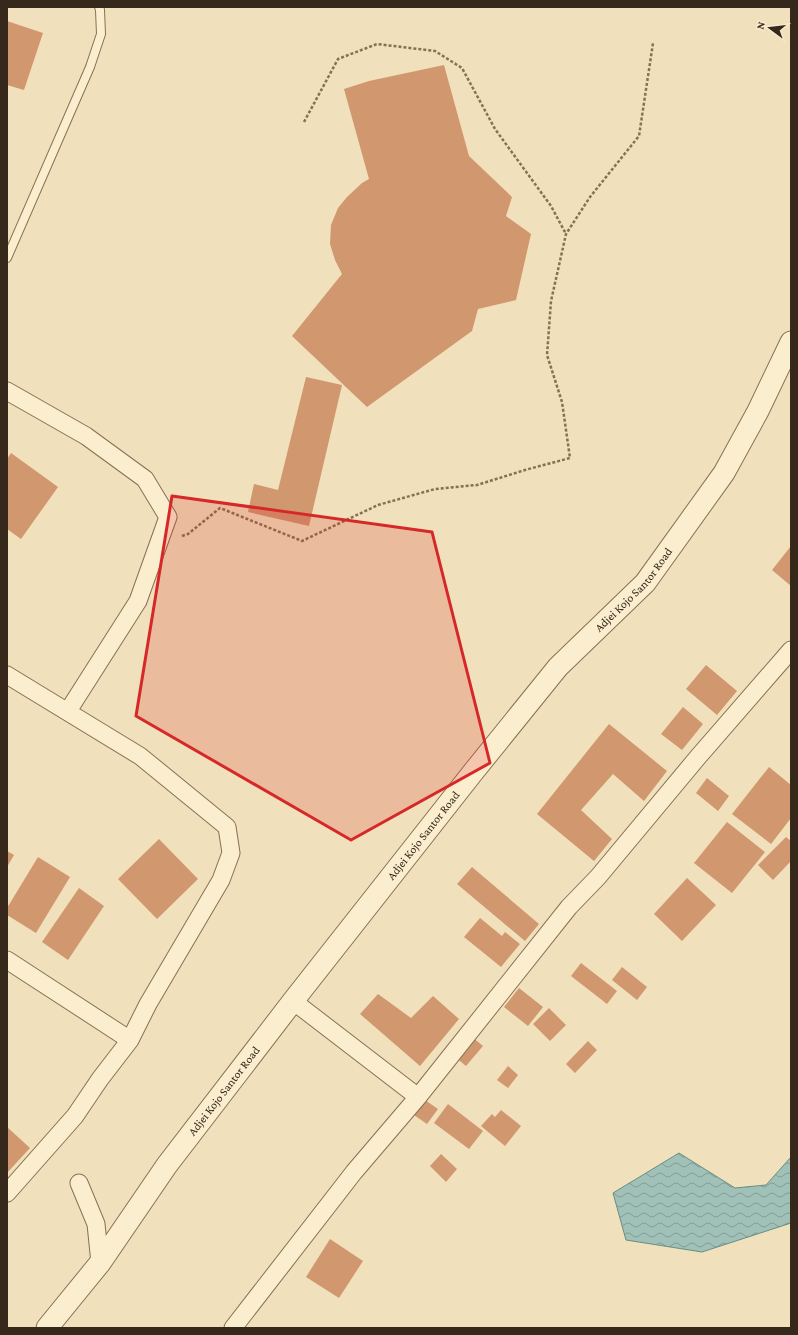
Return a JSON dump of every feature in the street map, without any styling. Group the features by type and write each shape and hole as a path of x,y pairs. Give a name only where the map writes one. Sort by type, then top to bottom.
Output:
{"street":[{"name":"Adjei Kojo Santor Road","path":"47,1328 100,1262 167,1165 293,1001 474,771 558,667 645,583 724,474 758,410 791,342"},
{"path":"7,391 86,436 144,479 168,517 138,601 68,711"},
{"path":"234,1328 354,1172 418,1098 569,907 598,877 703,751 791,650"},
{"path":"7,675 140,756 227,827 231,853 221,880 148,1004 130,1040 100,1079 75,1116 7,1193"},
{"path":"7,960 130,1040"},
{"path":"293,1001 418,1098"},
{"path":"79,1183 96,1224 100,1262"}],"lane":[{"path":"7,258 90,67 101,34 99,7"}],"path":[{"path":"158,546 188,534 220,508 302,541 378,505 435,489 477,486 525,470 570,458 562,402 547,355 552,301 566,234 590,197 639,136 653,43"},
{"path":"304,122 338,59 377,44 435,51 462,68 495,129 551,206 566,234"}],"highlighted area":[{"path":"172,496 432,532 490,763 351,840 136,716"}],"water":[{"path":"679,1153 735,1188 766,1185 791,1157 791,1223 702,1252 626,1240 613,1193"}],"building":[{"path":"7,21 43,33 24,90 7,85"},
{"path":"444,65 469,156 512,197 506,216 531,234 516,300 478,309 472,331 367,407 292,336 342,274 335,260 330,244 331,225 338,208 347,197 362,183 369,179 344,89 369,81"},
{"path":"306,377 342,385 309,526 248,512 254,484 278,490"},
{"path":"11,453 58,487 21,539 7,529 7,459"},
{"path":"791,546 791,586 772,570"},
{"path":"706,665 737,691 717,715 686,689"},
{"path":"683,707 703,724 682,750 661,734"},
{"path":"609,724 667,771 644,801 613,774 581,810 612,839 594,861 537,814"},
{"path":"769,767 791,785 791,818 771,844 732,814"},
{"path":"707,778 729,796 718,811 696,793"},
{"path":"727,822 765,852 732,893 694,863"},
{"path":"786,837 791,841 791,861 773,880 758,865"},
{"path":"159,839 198,879 157,919 118,879"},
{"path":"7,851 14,855 7,867"},
{"path":"38,857 70,877 36,933 7,915 7,908"},
{"path":"472,867 539,924 525,941 457,884"},
{"path":"687,878 716,905 682,941 654,914"},
{"path":"79,888 104,906 68,960 42,942"},
{"path":"480,918 502,936 505,932 520,944 501,967 464,937"},
{"path":"581,963 617,991 607,1004 571,976"},
{"path":"622,967 647,987 637,1000 612,980"},
{"path":"519,988 543,1007 528,1026 504,1007"},
{"path":"378,994 411,1018 433,996 459,1019 420,1066 360,1014"},
{"path":"549,1008 566,1025 550,1041 533,1024"},
{"path":"471,1036 483,1046 466,1066 454,1056"},
{"path":"588,1041 597,1050 575,1073 566,1064"},
{"path":"508,1066 518,1075 508,1088 497,1080"},
{"path":"425,1100 438,1109 427,1124 414,1115"},
{"path":"448,1104 483,1131 469,1149 434,1123"},
{"path":"501,1110 521,1126 505,1146 481,1126 492,1114 495,1117"},
{"path":"7,1127 30,1148 7,1173"},
{"path":"441,1154 457,1169 446,1182 430,1166"},
{"path":"330,1239 363,1261 339,1298 306,1277"}]}
